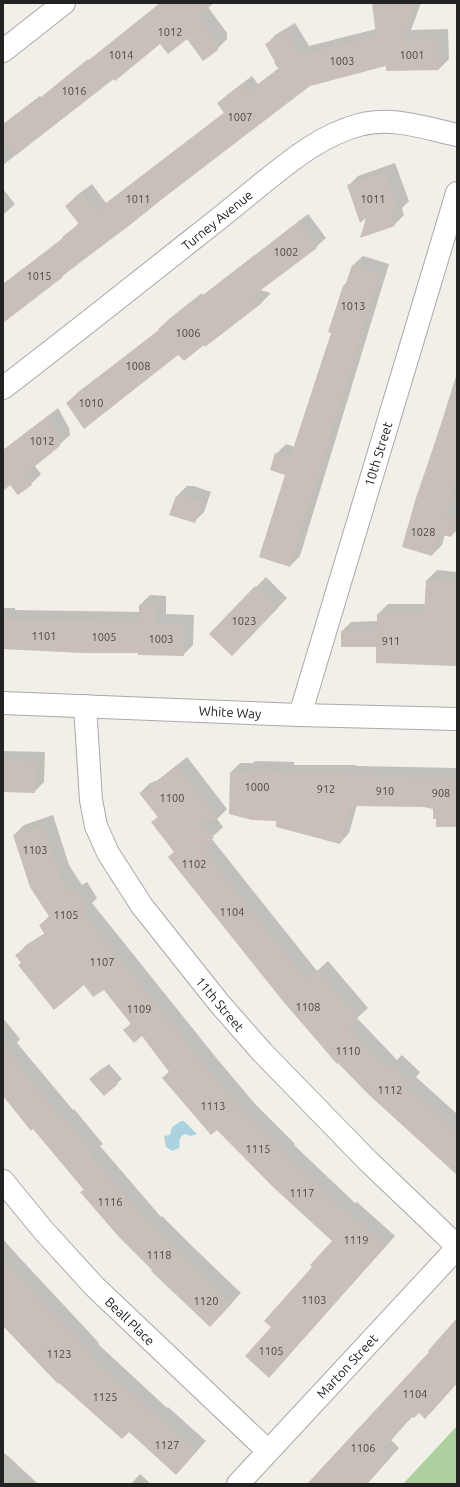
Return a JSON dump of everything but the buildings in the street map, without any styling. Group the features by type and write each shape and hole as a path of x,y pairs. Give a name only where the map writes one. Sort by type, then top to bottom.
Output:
{"street":[{"path":"3,51 64,3"},
{"name":"Turney Avenue","path":"3,388 295,157 323,140 344,130 360,125 381,122 400,122 457,135"},
{"name":"10th Street","path":"300,715 457,193"},
{"name":"White Way","path":"3,703 300,715 457,719"},
{"name":"11th Street","path":"85,706 91,800 96,826 108,853 137,900 219,1003 262,1052 303,1096 457,1247"},
{"name":"Beall Place","path":"3,1181 43,1230 95,1287 268,1451"},
{"name":"Marton Street","path":"238,1484 457,1247"}],"green space":[{"path":"457,1426 457,1484 403,1484"}],"water":[{"path":"181,1121 184,1121 197,1134 191,1136 185,1134 183,1135 180,1138 179,1148 172,1151 166,1147 164,1136 170,1135 172,1127"}]}
